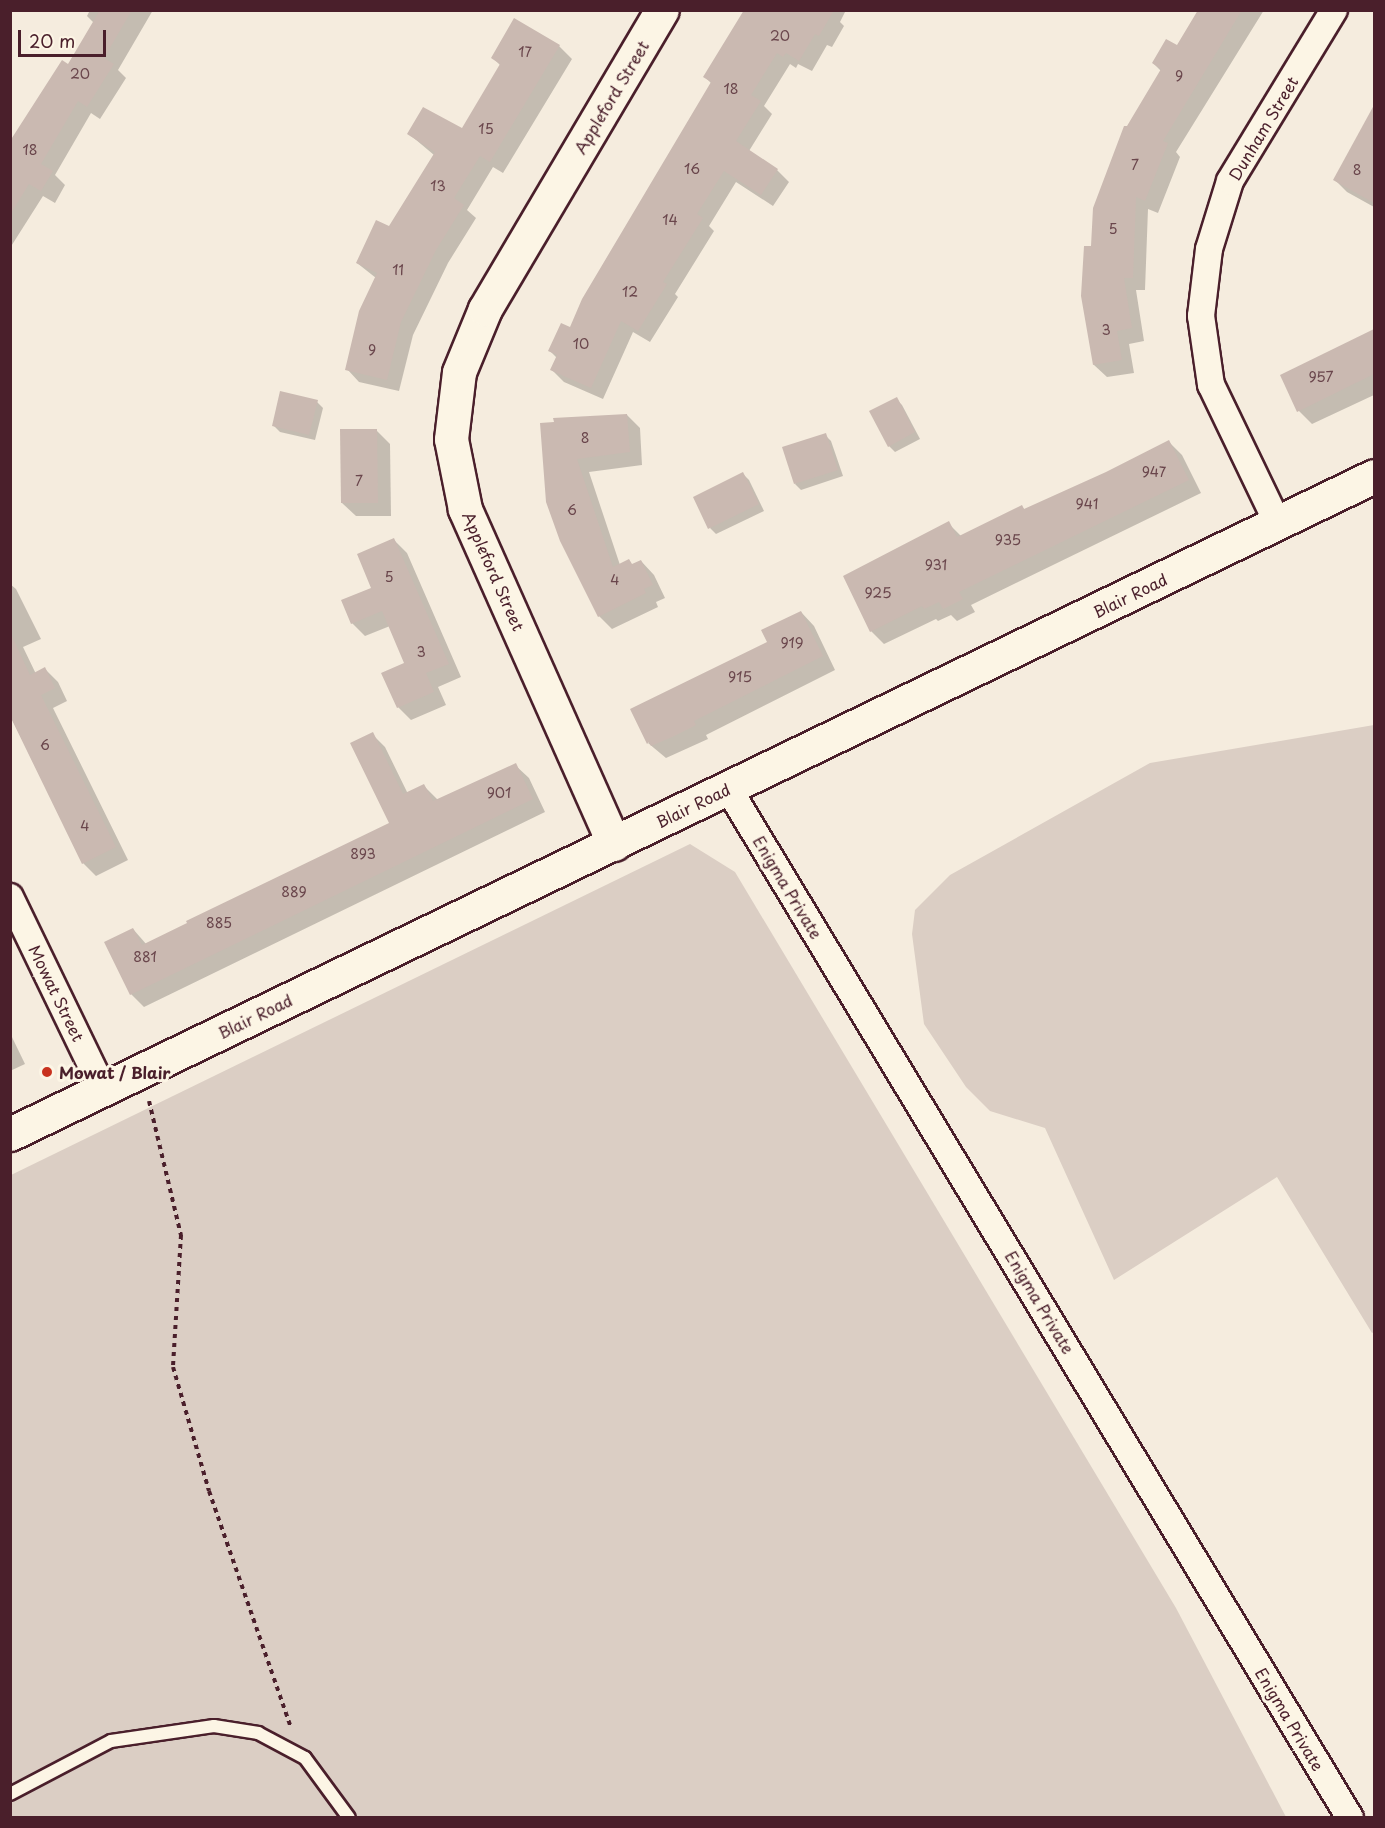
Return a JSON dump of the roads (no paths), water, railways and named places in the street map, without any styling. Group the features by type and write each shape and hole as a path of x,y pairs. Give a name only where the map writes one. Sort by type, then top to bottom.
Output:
{"main road":[{"name":"Appleford Street","path":"614,844 465,509 451,439 459,372 485,309 662,10"},
{"name":"Blair Road","path":"10,1134 1374,476"}],"street":[{"name":"Dunham Street","path":"1278,524 1211,386 1201,316 1209,249 1230,181 1334,10"},
{"name":"Enigma Private","path":"728,788 1350,1818"},
{"name":"Mowat Street","path":"10,897 103,1089"}],"lane":[{"path":"10,1794 111,1740 214,1726 258,1733 305,1758 349,1818"}],"place":[{"name":"Mowat / Blair","path":"47,1072"}]}
